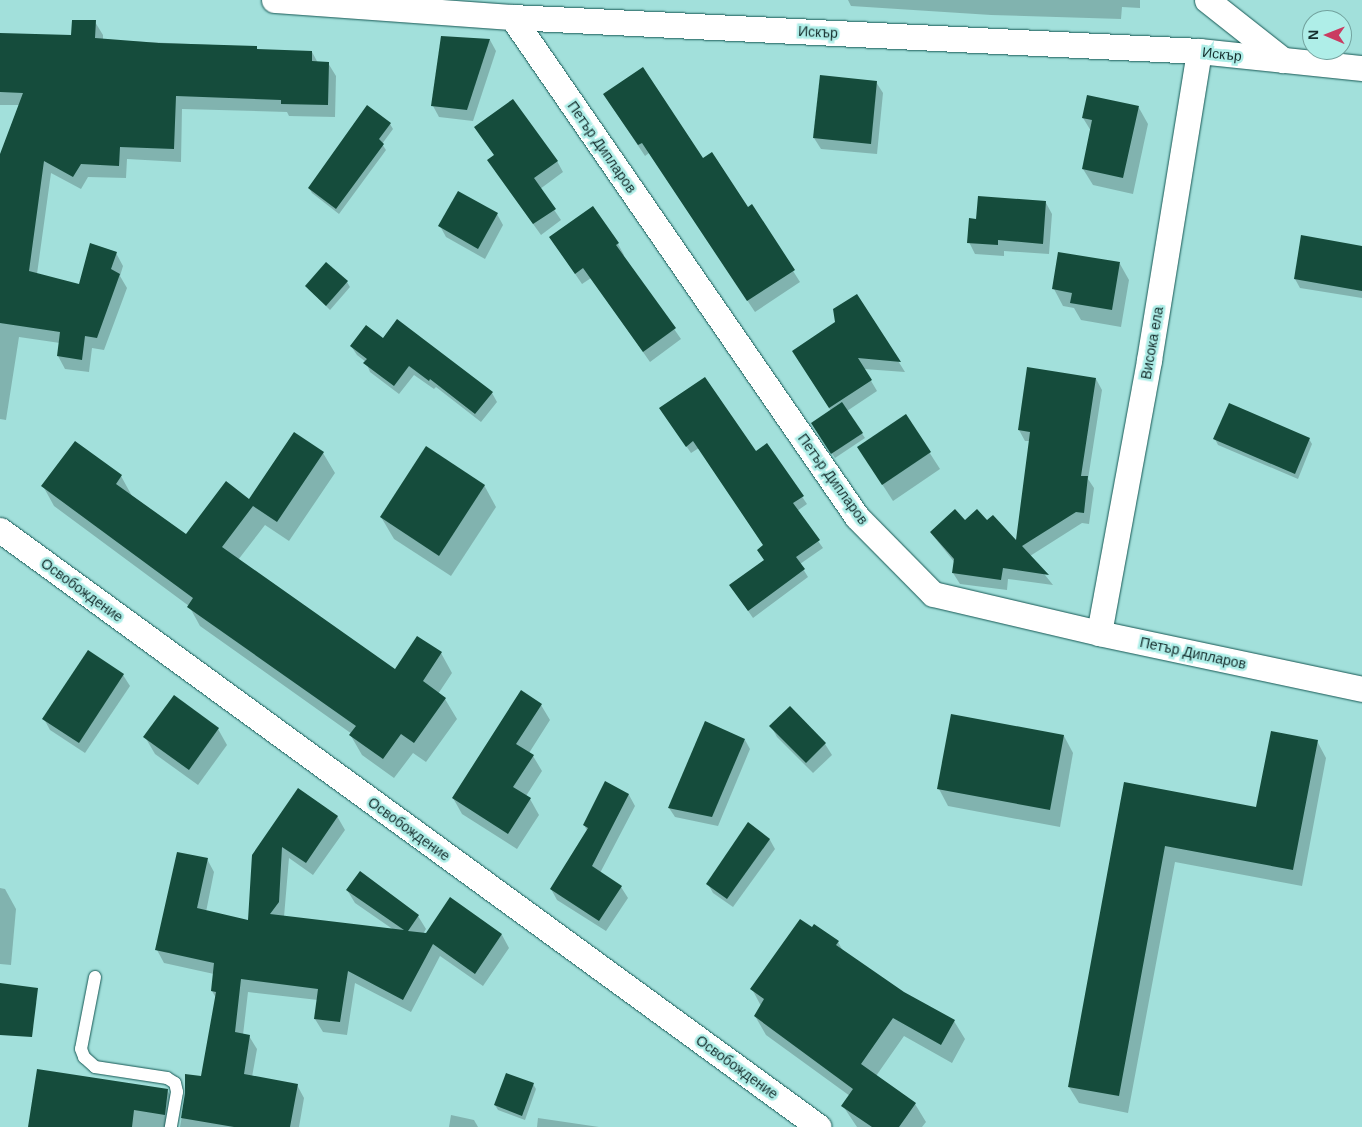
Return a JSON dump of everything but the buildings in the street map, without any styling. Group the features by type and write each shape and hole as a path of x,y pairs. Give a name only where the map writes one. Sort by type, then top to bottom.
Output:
{"street":[{"name":"Искър","path":"274,0 512,17 1199,51 1362,68"},
{"path":"1207,0 1284,60"},
{"name":"Петър Дипларов","path":"512,17 857,517 933,594 1099,633 1362,689"},
{"name":"Висока ела","path":"1099,633 1149,360 1199,51"},
{"name":"Освобождение","path":"0,530 819,1127"}],"lane":[{"path":"95,977 81,1049 84,1057 95,1067 167,1078 175,1083 177,1092 171,1127"}]}
